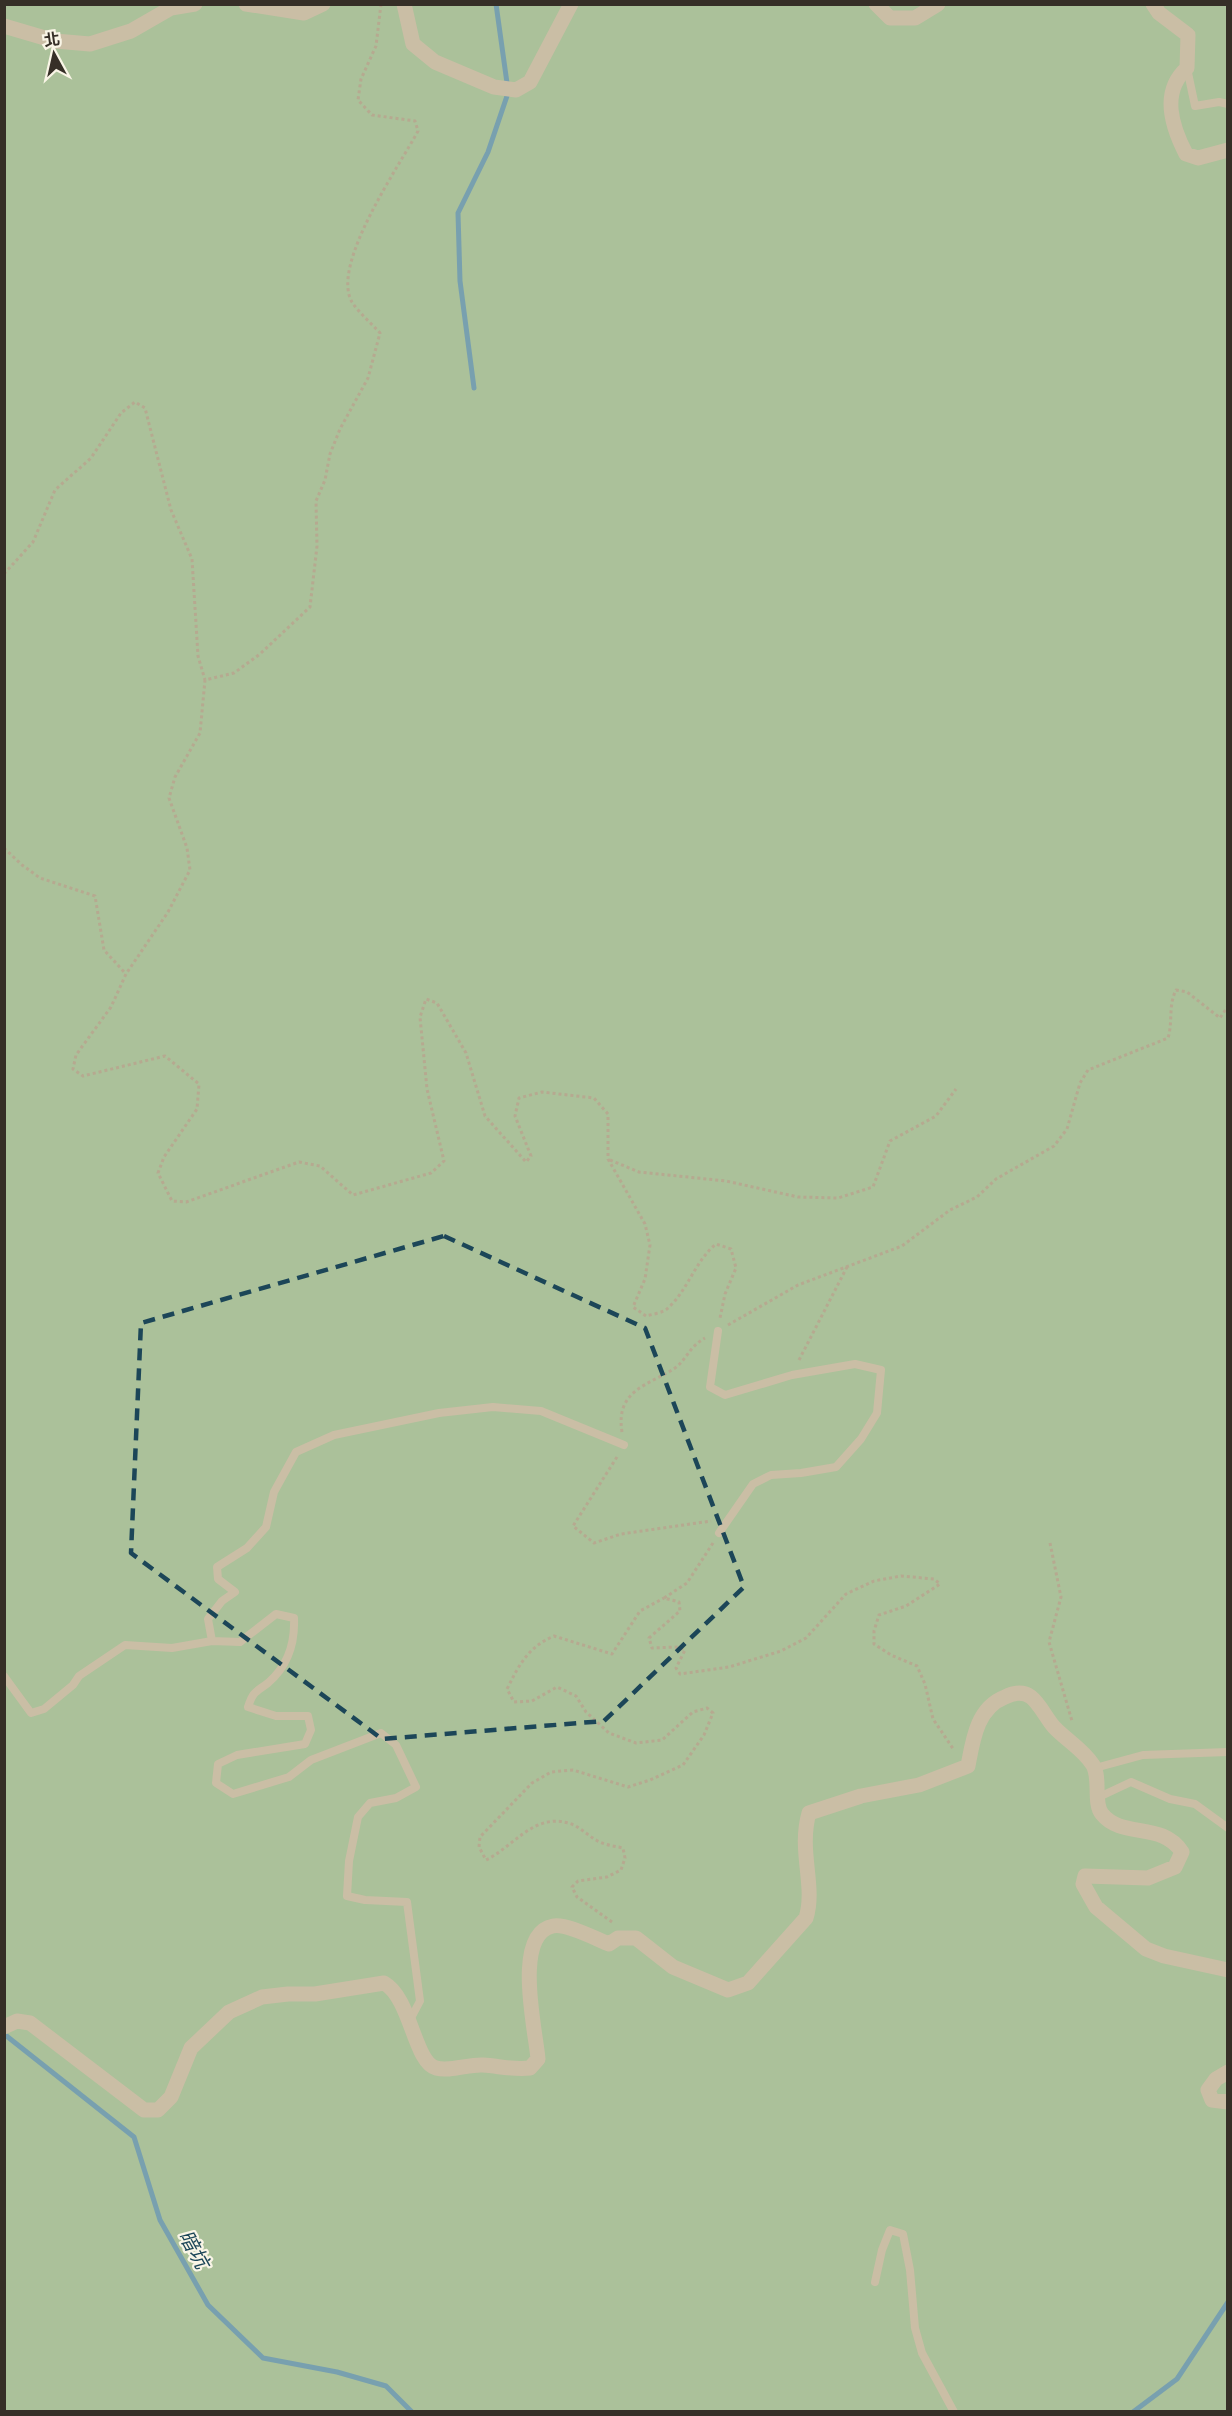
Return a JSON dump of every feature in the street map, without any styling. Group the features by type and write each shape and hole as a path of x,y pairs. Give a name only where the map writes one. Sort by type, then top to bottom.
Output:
{"street":[{"path":"4,26 55,41 90,44 130,31 171,8 195,4"},
{"path":"246,4 304,13 323,4"},
{"path":"404,4 413,44 435,62 494,87 516,90 530,82 571,4"},
{"path":"876,4 890,18 915,18 938,4"},
{"path":"1153,4 1159,13 1188,35 1187,68 1178,76 1172,92 1171,112 1175,132 1186,154 1198,158 1227,150"},
{"path":"4,2027 17,2021 30,2023 116,2086 144,2110 158,2110 171,2097 191,2048 229,2012 262,1996 315,1994 384,1983 393,1988 410,2020 425,2062 437,2069 483,2065 515,2070 530,2068 538,2059 530,2009 529,1959 534,1943 544,1929 554,1925 572,1929 609,1944 618,1938 636,1938 673,1967 728,1990 748,1983 806,1918 810,1905 804,1852 805,1826 809,1813 861,1796 920,1785 968,1766 978,1722 994,1701 1015,1692 1031,1697 1054,1727 1082,1751 1095,1767 1100,1812 1113,1825 1158,1833 1176,1842 1182,1852 1175,1867 1149,1878 1085,1876 1083,1884 1096,1907 1146,1950 1227,1970"},
{"path":"1227,2072 1216,2079 1208,2090 1212,2100 1227,2102"}],"lane":[{"path":"1187,68 1195,106 1219,102 1227,104"},
{"path":"718,1331 710,1387 725,1395 792,1375 855,1364 881,1370 877,1413 861,1440 836,1467 771,1475 753,1484 719,1533"},
{"path":"212,1641 208,1619 222,1601 235,1592 218,1579 217,1568 247,1548 266,1527 274,1492 296,1452 334,1435 439,1413 493,1407 541,1411 624,1444"},
{"path":"4,1676 31,1713 44,1709 73,1685 80,1676 125,1645 172,1648 212,1641 240,1642 276,1614 294,1618 295,1638 280,1672 252,1694 248,1707 276,1716 308,1716 311,1730 305,1744 237,1755 218,1764 216,1783 233,1794 289,1777 311,1760 381,1733 396,1745 416,1787 396,1798 370,1803 358,1817 349,1861 347,1896 407,1902 420,2001 410,2020"},
{"path":"1095,1767 1143,1755 1227,1752"},
{"path":"1099,1797 1131,1782 1170,1799 1195,1804 1227,1828"},
{"path":"875,2282 882,2250 890,2230 903,2234 910,2270 915,2328 922,2353 954,2412"}],"path":[{"path":"205,680 234,673 260,654 310,607 317,546 316,501 325,480 330,454 340,429 368,378 380,333 351,301 348,278 354,247 371,211 418,131 415,121 372,115 358,100 361,79 376,46 381,4"},
{"path":"4,574 33,542 55,490 91,458 121,413 135,402 144,408 171,510 192,559 198,656 205,680 201,733 175,777 169,798 187,848 190,870 168,912 126,974 111,1007 76,1055 73,1069 83,1076 165,1056 199,1084 197,1109 164,1157 158,1173 172,1201 186,1203 299,1162 320,1166 353,1195 431,1173 444,1161 427,1089 420,1017 426,999 437,1003 466,1053 485,1116 526,1162 531,1156 515,1116 519,1098 542,1092 594,1098 608,1114 609,1159 645,1224 650,1245 645,1279 633,1307 646,1316 667,1310 692,1277 705,1252 716,1244 730,1249 736,1268 726,1294 718,1331"},
{"path":"4,848 40,878 95,896 104,950 126,974"},
{"path":"719,1515 712,1521 621,1534 594,1543 573,1526 624,1444 621,1422 627,1402 637,1387 677,1367 694,1344 798,1286 902,1246 950,1210 977,1197 996,1179 1054,1146 1067,1130 1080,1083 1088,1070 1168,1038 1172,1027 1170,1001 1176,990 1187,992 1220,1018 1227,1006"},
{"path":"609,1159 639,1172 726,1180 798,1197 838,1198 873,1187 890,1141 936,1116 956,1089"},
{"path":"792,1375 848,1266"},
{"path":"618,1938 614,1923 577,1898 572,1887 578,1881 607,1877 621,1870 625,1858 623,1848 598,1842 569,1823 547,1820 525,1832 495,1856 486,1860 479,1847 480,1837 532,1783 551,1772 573,1770 628,1787 683,1765 704,1734 713,1713 707,1708 693,1712 662,1740 636,1743 609,1733 586,1712 576,1696 557,1687 532,1701 514,1702 507,1689 520,1661 543,1641 554,1636 612,1654 640,1611 687,1583 719,1533 712,1521"},
{"path":"1050,1543 1061,1597 1050,1642 1082,1751"},
{"path":"664,1598 679,1602 680,1611 649,1638 652,1648 678,1647 685,1650 676,1668 680,1674 729,1667 780,1651 806,1638 846,1593 874,1581 901,1576 934,1579 940,1584 906,1606 879,1616 874,1630 874,1644 891,1655 917,1666 925,1684 933,1719 952,1749 968,1766"}],"highlighted area":[{"path":"444,1236 645,1328 744,1587 604,1721 382,1739 131,1553 141,1323"}],"green space":[{"path":"5,5 1227,5 1227,2411 5,2411"}],"waterway":[{"path":"496,4 507,83"},
{"path":"474,388 460,281 458,213 488,152 507,96"},
{"name":"暗坑","path":"4,2034 134,2137 160,2220 208,2305 263,2358 337,2372 386,2386 412,2412"},
{"path":"1133,2412 1177,2379 1228,2302"}]}
